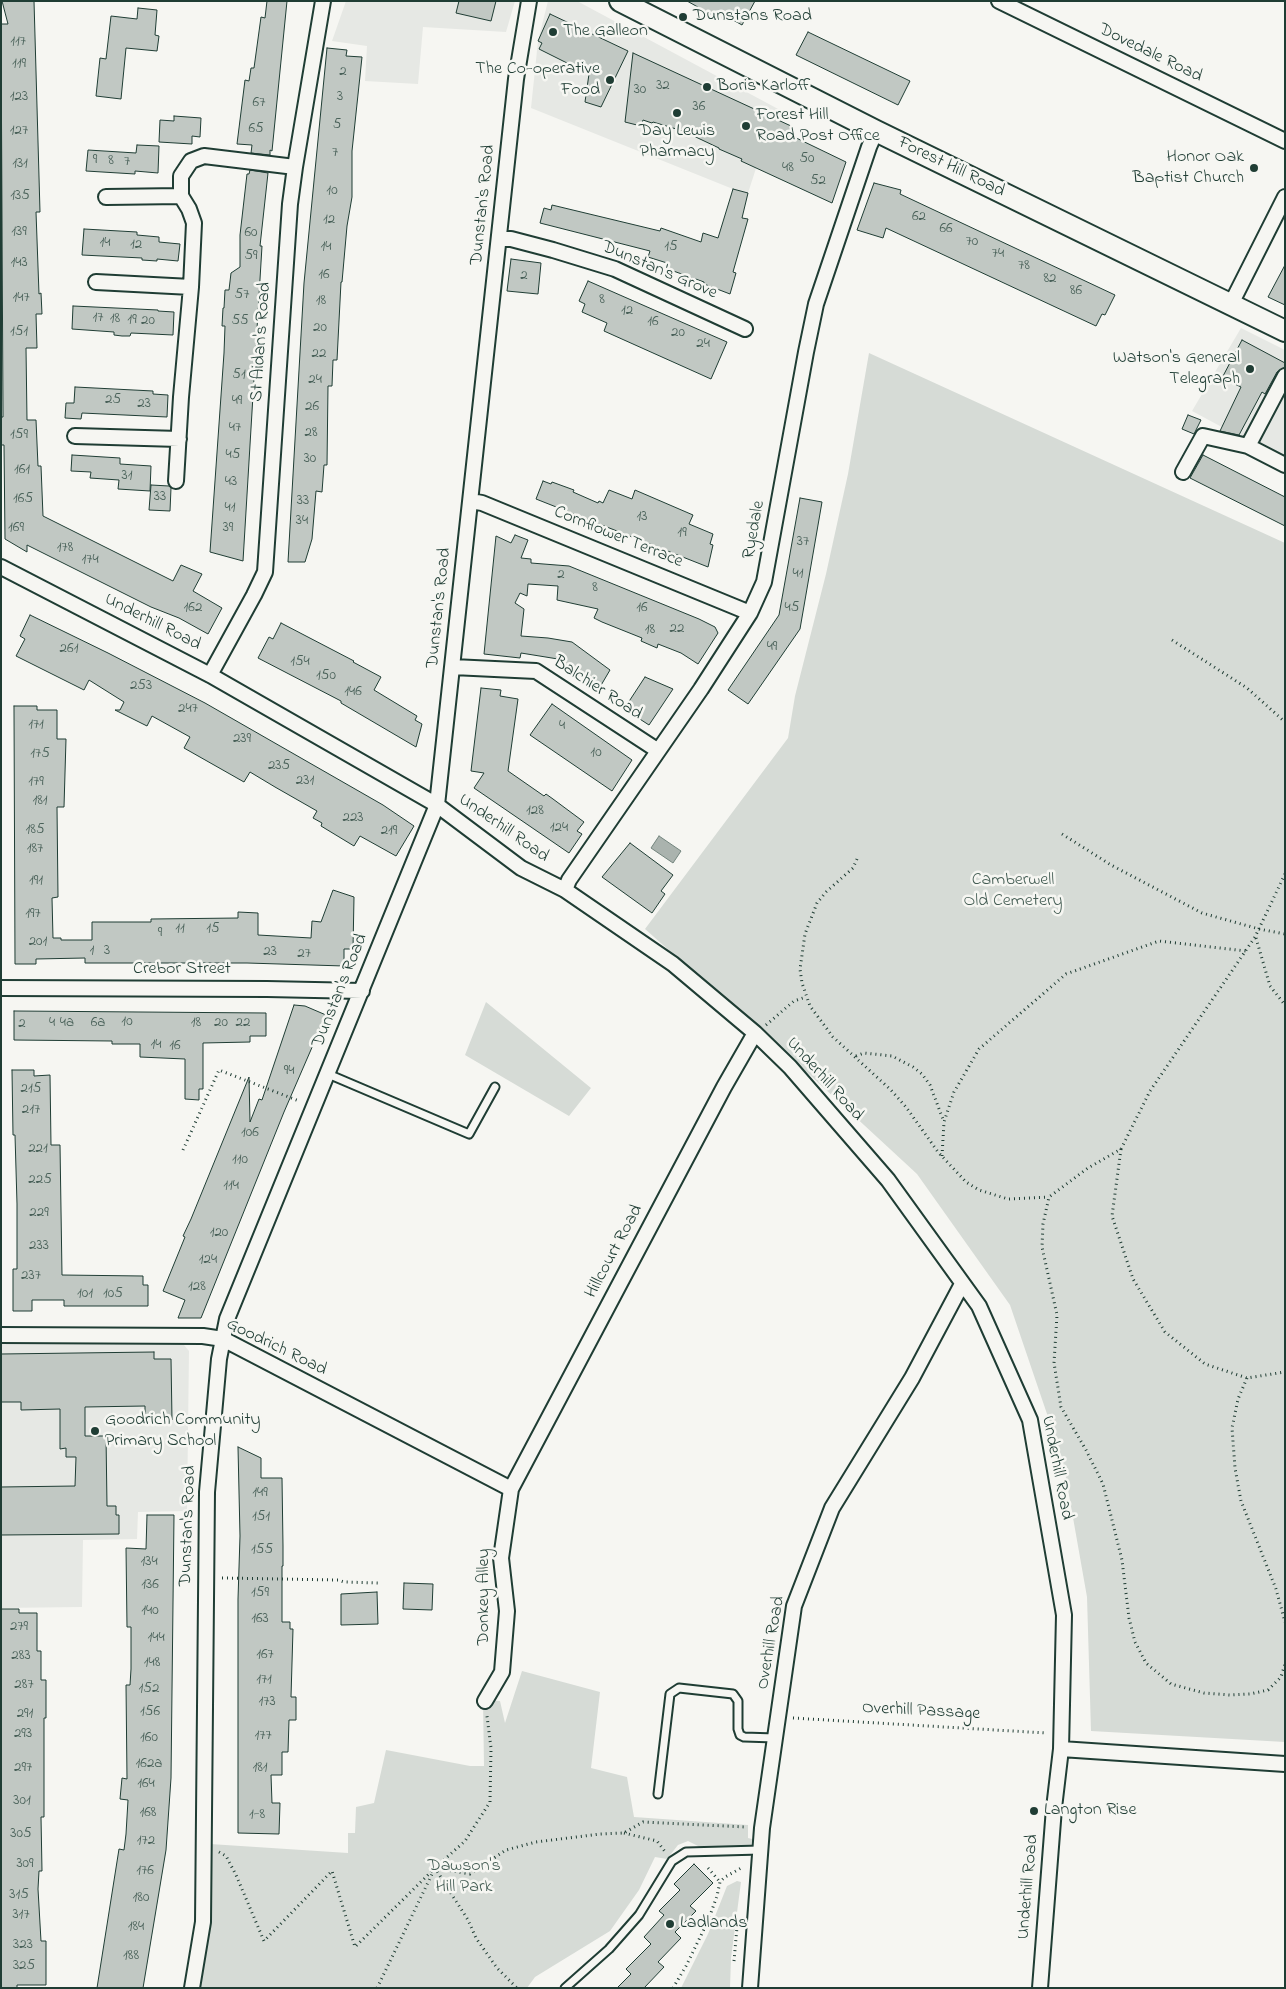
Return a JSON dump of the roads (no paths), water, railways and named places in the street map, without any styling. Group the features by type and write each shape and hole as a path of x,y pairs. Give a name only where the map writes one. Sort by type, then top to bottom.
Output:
{"main road":[{"name":"Forest Hill Road","path":"620,1 876,131 1285,331"}],"street":[{"name":"St Aidan's Road","path":"210,675 265,572 290,204 294,166 323,1"},
{"name":"Dunstan's Road","path":"192,1988 203,1922 207,1492 219,1359 227,1319 362,991 436,805 453,667 516,79 529,1"},
{"name":"Dovedale Road","path":"999,1 1285,141"},
{"name":"Ryedale","path":"565,890 569,880 701,688 750,613 764,582 816,304 876,131"},
{"path":"176,481 194,223 190,209 181,196 181,176 191,161 204,156 294,166"},
{"path":"106,197 181,196"},
{"path":"1231,304 1285,197"},
{"name":"Dunstan's Grove","path":"499,239 545,248 615,269 745,329"},
{"path":"96,282 191,287"},
{"path":"1248,446 1285,376"},
{"path":"74,436 179,438"},
{"path":"1183,472 1203,436 1248,446 1285,465"},
{"name":"Cornflower Terrace","path":"470,501 482,503 750,613"},
{"name":"Underhill Road","path":"1,567 210,675 436,805 522,868 565,890 673,964 755,1034 790,1067 888,1180 979,1306 1030,1420 1064,1614 1062,1734 1054,1808 1040,1988"},
{"name":"Balchier Road","path":"453,667 536,671 657,750"},
{"name":"Crebor Street","path":"1,988 362,991"},
{"name":"Hillcourt Road","path":"511,1488 724,1087 755,1034"},
{"name":"Overhill Road","path":"750,1988 762,1828 794,1606 832,1508 912,1378 962,1284"},
{"name":"Goodrich Road","path":"1,1335 202,1336 223,1339 511,1488"},
{"name":"Donkey Alley","path":"485,1701 502,1672 507,1612 501,1558 511,1488"},
{"path":"1061,1749 1285,1764"}],"lane":[{"path":"328,1074 469,1134 495,1087"},
{"path":"658,1794 670,1694 680,1688 733,1694 738,1701 738,1729 740,1734 744,1737 776,1738"},
{"path":"565,1988 609,1948 639,1915 672,1862 686,1852 760,1850"}],"place":[{"name":"Dunstans Road","path":"683,17"},
{"name":"The Galleon","path":"553,32"},
{"name":"The Co-operative Food","path":"610,80"},
{"name":"Boris Karloff","path":"707,87"},
{"name":"Day Lewis Pharmacy","path":"677,113"},
{"name":"Forest Hill Road Post Office","path":"746,126"},
{"name":"Honor Oak Baptist Church","path":"1254,168"},
{"name":"Watson's General Telegraph","path":"1250,369"},
{"name":"Goodrich Community Primary School","path":"95,1431"},
{"name":"Langton Rise","path":"1034,1811"},
{"name":"Ladlands","path":"670,1924"}],"park label":[{"name":"Camberwell Old Cemetery","path":"1013,891"},
{"name":"Dawson's Hill Park","path":"464,1877"}]}
